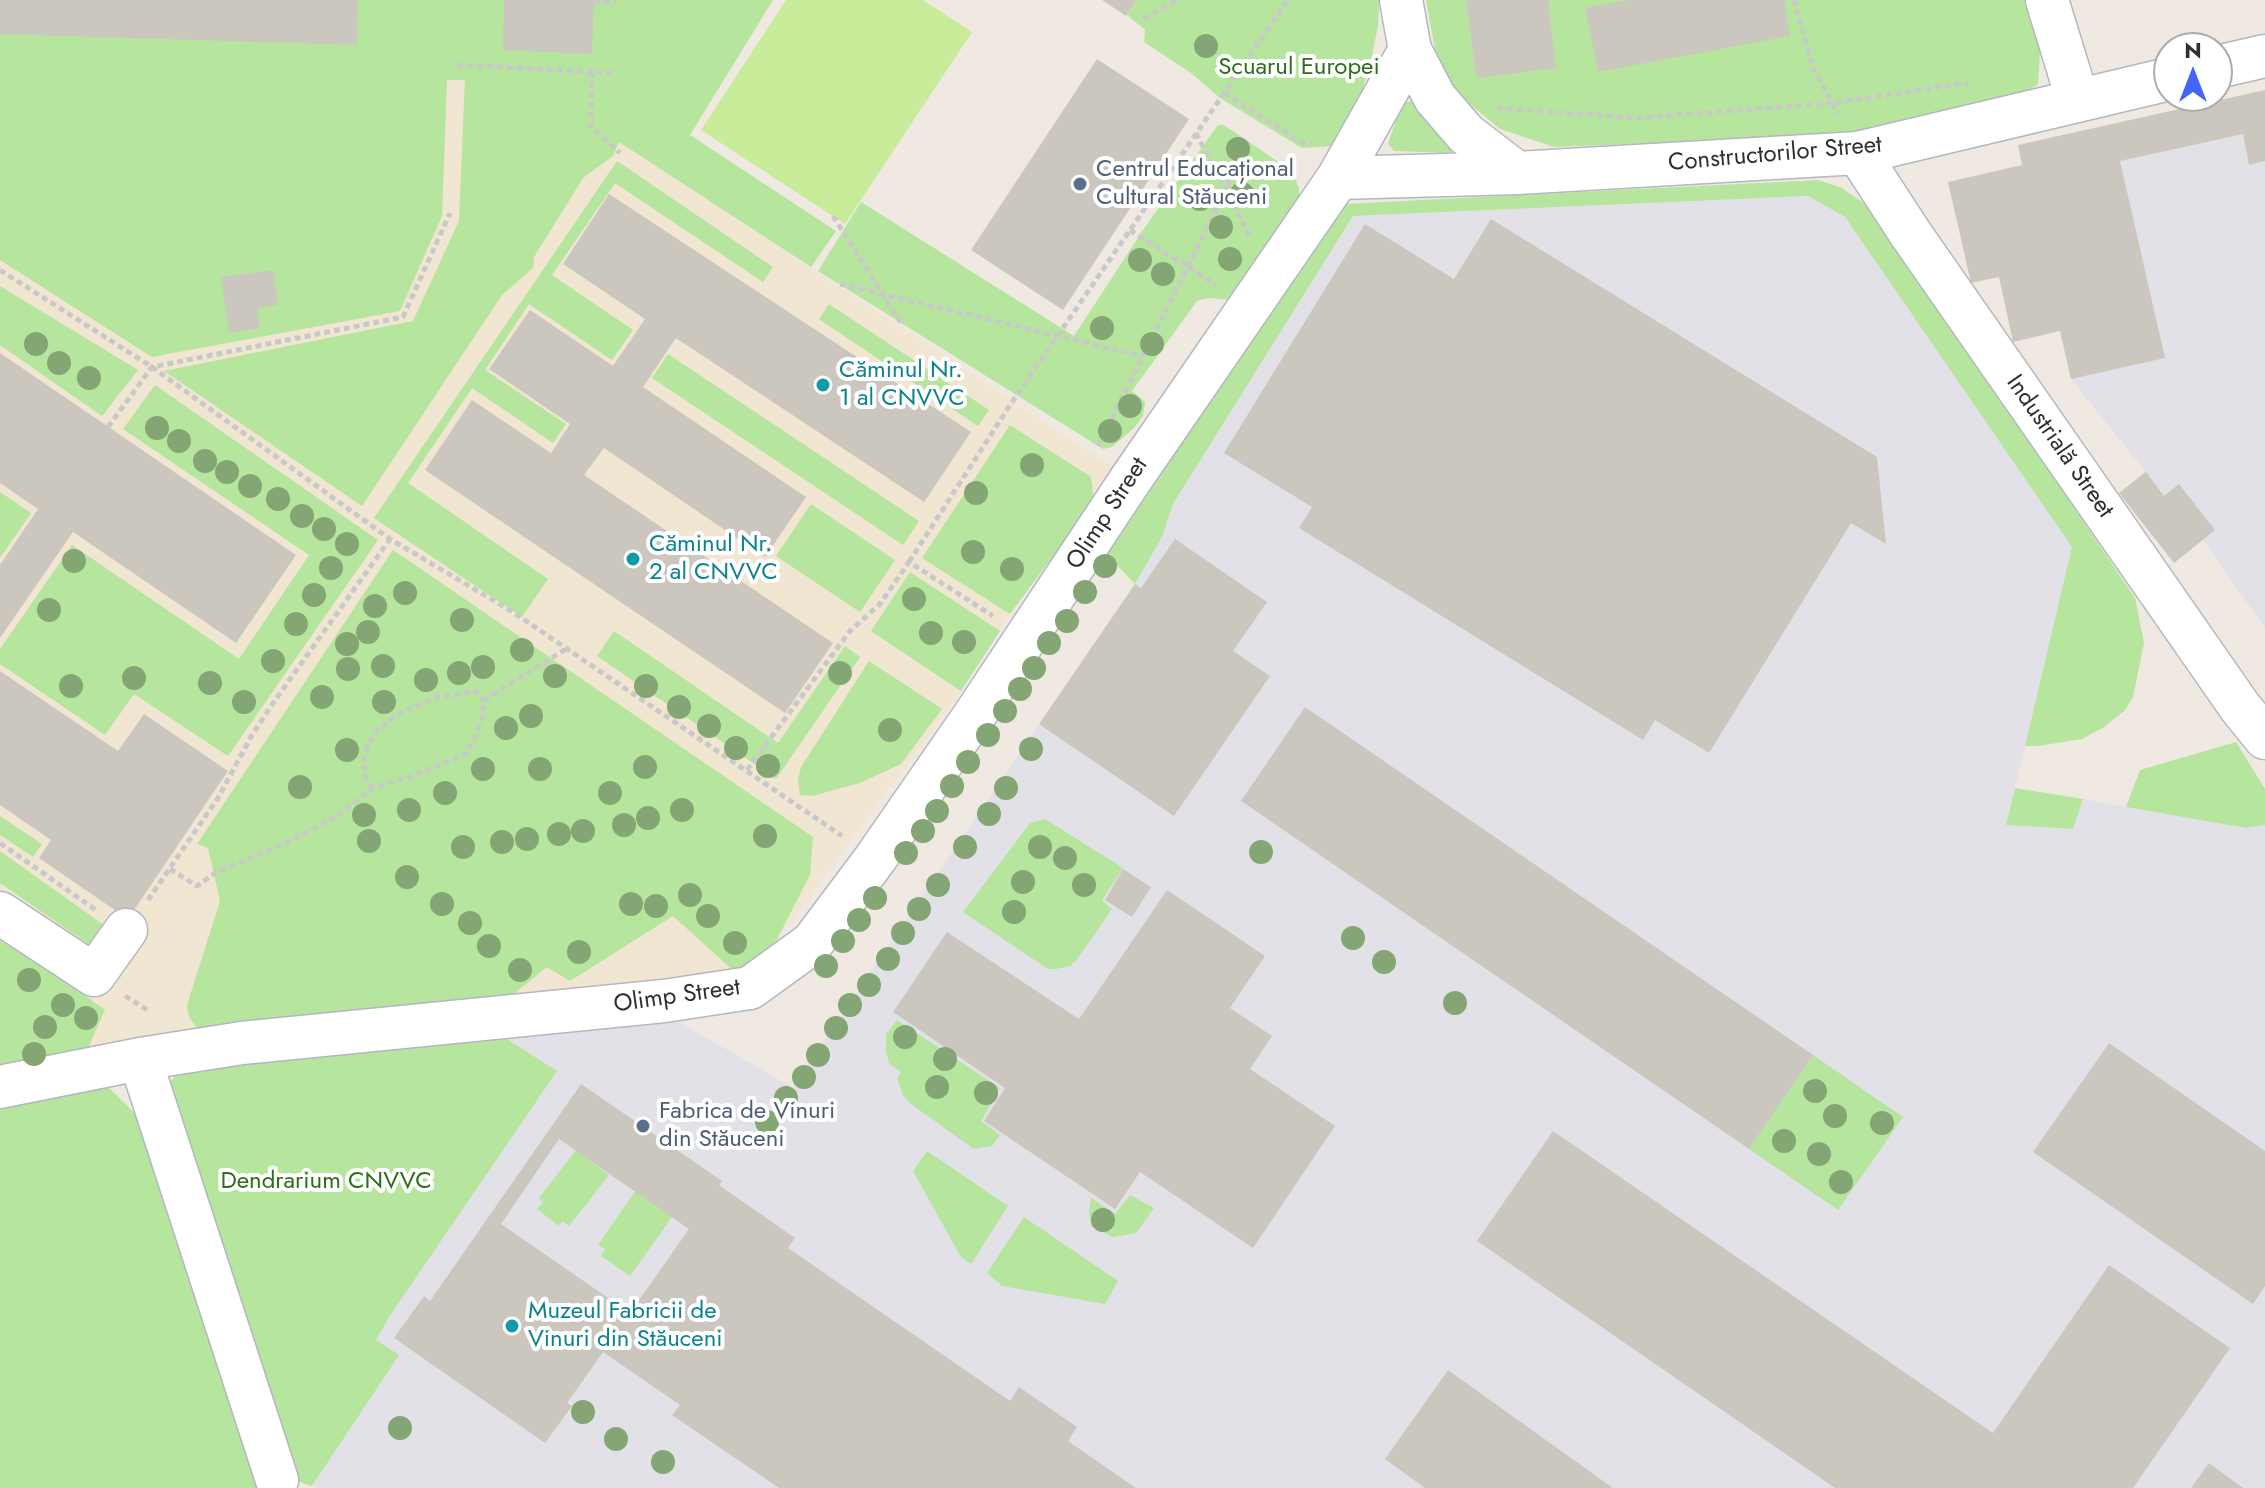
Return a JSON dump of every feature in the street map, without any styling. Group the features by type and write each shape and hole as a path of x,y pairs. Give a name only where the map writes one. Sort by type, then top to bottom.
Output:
{"street":[{"path":"1401,0 1410,50 1435,98 1466,134 1517,173"},
{"path":"2047,0 2078,101"},
{"name":"Olimp Street","path":"0,1087 140,1059 242,1043 664,1001 750,988 812,943 875,859 1027,638 1131,479 1329,160 1410,50"},
{"path":"2233,63 2265,56"},
{"name":"Constructorilor Street","path":"1517,173 1858,153 2153,83"},
{"name":"Industrială Street","path":"1858,153 1910,233 2240,707 2265,738"},
{"path":"1329,160 1517,173"},
{"path":"0,913 94,975 126,930"},
{"path":"140,1059 277,1480"}],"path":[{"path":"1144,18 1178,0"},
{"path":"747,770 850,631 880,604 1057,336 1288,0"},
{"path":"1794,0 1813,67 1858,153"},
{"path":"594,2 616,2"},
{"path":"457,65 612,73"},
{"path":"592,72 591,126 620,153"},
{"path":"1494,108 1638,118 1832,103 1974,82"},
{"path":"1222,95 1329,160"},
{"path":"1196,133 1253,243"},
{"path":"1098,446 1249,143"},
{"path":"108,427 152,367 403,317 450,213"},
{"path":"833,216 901,323"},
{"path":"1130,230 1222,289"},
{"path":"0,270 152,367 390,539 436,564 566,649 875,859"},
{"path":"840,284 1142,356"},
{"path":"0,843 126,930 218,798 261,722 390,539"},
{"path":"909,562 1027,638"},
{"path":"484,700 566,649"},
{"path":"170,869 197,886 215,873 290,841 336,817 373,788 466,754 477,734 484,700 476,691 434,698 398,714 375,732 364,754 365,777 373,788"}],"shaded area":[{"path":"0,64 465,80 613,155 619,141 1115,469 1010,614 961,691 775,943 735,972 101,1080 144,1122 0,1488"},
{"path":"2265,90 2265,628 2203,540 2174,563 2119,493 2145,471 2071,379 2018,145 2166,112 2233,112 2233,97"},
{"name":"Fabrica de Vinuri din Stăuceni","path":"1808,196 1845,217 2073,547 2006,825 2073,829 2083,799 2246,828 2265,825 2265,1488 319,1488 287,1478 171,1081 499,1034 677,1021 792,1087 1135,584 1162,537 1173,504 1353,216"}],"green space":[{"path":"0,0 773,0 690,135 836,231 811,267 619,142 613,156 583,178 534,257 533,268 502,295 362,506 164,371 413,321 459,221 465,80 447,80 442,216 400,311 152,357 0,260"},
{"path":"786,0 923,0 972,32 845,224 701,130"},
{"name":"Scuarul Europei","path":"1137,0 1379,0 1378,26 1360,97 1333,146 1302,148 1220,98 1191,73 1144,42 1145,30 1127,15"},
{"path":"1426,0 2029,0 2040,52 2038,84 2022,95 1867,130 1730,140 1554,147 1500,129 1453,90 1437,60"},
{"path":"1413,101 1454,145 1451,153 1394,151 1388,144 1402,103"},
{"path":"1218,125 1224,125 1293,172 1299,197 1231,300 1209,298 1197,301 1132,391 1145,402 1143,416 1112,447 1103,449 818,271 861,202 1074,336 1145,227"},
{"path":"617,161 773,267 763,282 615,183 552,275 633,330 612,360 529,304 485,370 566,424 553,443 472,388 408,483 548,579 522,617 374,518"},
{"path":"1818,180 1840,187 1871,208 2135,598 2144,643 2133,697 2125,710 2082,739 2025,746 2072,547 1845,217 1808,196 1353,216 1173,504 1162,537 1135,584 1107,555 1343,204"},
{"path":"0,286 138,370 102,416 0,345"},
{"path":"829,304 989,410 978,426 819,319"},
{"path":"668,354 919,521 903,545 652,378"},
{"path":"155,385 378,540 228,756 134,694 105,735 0,664 0,649 72,545 239,659 309,555 123,429"},
{"path":"1010,425 1091,477 1094,501 1010,614 922,558"},
{"path":"0,492 31,513 0,558"},
{"path":"811,504 895,560 860,612 776,556"},
{"path":"393,550 813,837 810,875 775,943 735,972 673,916 570,981 547,967 500,1005 202,1034 189,1017 187,1005 220,901 208,848 197,844"},
{"path":"910,572 1000,631 961,691 871,631"},
{"path":"614,631 778,743 845,646 860,657 776,779 597,656"},
{"path":"869,661 942,709 901,764 860,783 812,796 800,795 798,780 801,767"},
{"path":"2236,742 2265,789 2265,825 2246,828 2126,807 2140,770"},
{"path":"2015,788 2083,799 2073,829 2006,825"},
{"path":"0,816 42,844 33,857 0,835"},
{"path":"1045,819 1123,868 1102,900 1112,909 1076,961 1070,966 1056,969 1048,969 963,912 1030,823"},
{"path":"0,851 108,928 94,948 0,883"},
{"path":"0,934 105,1010 85,1055 0,1079"},
{"path":"897,1020 1000,1088 981,1121 1000,1135 992,1146 974,1149 903,1095 897,1078 901,1072 889,1063 886,1051 886,1034"},
{"name":"Dendrarium CNVVC","path":"499,1034 557,1071 376,1340 399,1355 312,1486 287,1478 167,1110 171,1081 183,1068"},
{"path":"1813,1055 1903,1117 1838,1210 1749,1149"},
{"name":"Dendrarium CNVVC","path":"101,1080 144,1122 263,1488 0,1488 0,1102"},
{"path":"576,1150 609,1175 569,1226 562,1221 559,1226 537,1209 543,1202 539,1198"},
{"path":"927,1151 1008,1206 971,1264 961,1257 913,1171"},
{"path":"638,1187 641,1196 672,1217 630,1276 601,1256 605,1249 598,1245"},
{"path":"1130,1195 1154,1208 1136,1233 1113,1237 1091,1226 1091,1198 1115,1214"},
{"path":"1024,1217 1118,1281 1105,1304 1002,1286 987,1273"}],"building":[{"path":"0,0 358,0 357,45 0,34"},
{"path":"504,0 594,0 592,54 503,50"},
{"path":"1102,0 1137,0 1126,16"},
{"path":"1466,0 1548,0 1556,68 1476,78"},
{"path":"1628,0 1784,0 1790,36 1598,72 1585,8"},
{"name":"Centrul Educațional Cultural Stăuceni","path":"1097,59 1189,119 1063,310 971,250"},
{"path":"2265,90 2265,161 2249,165 2243,134 2120,161 2165,358 2071,379 2060,331 2013,342 1999,277 1971,283 1948,182 2022,165 2018,145 2166,112 2233,112 2233,97"},
{"path":"609,194 971,432 924,502 676,338 643,387 806,497 765,557 604,448 584,475 833,643 785,713 425,470 472,400 551,453 570,424 489,369 530,310 613,366 645,319 563,264"},
{"path":"1491,219 1877,457 1886,544 1851,523 1709,753 1655,720 1643,740 1299,528 1312,507 1224,453 1365,224 1454,279"},
{"path":"273,270 278,305 257,308 260,328 229,333 221,277"},
{"path":"0,353 296,555 236,643 73,532 0,638 0,565 38,509 0,483"},
{"path":"2146,472 2164,496 2179,484 2215,530 2174,563 2119,493"},
{"path":"1175,539 1267,602 1233,651 1270,676 1174,816 1039,724 1135,584 1141,588"},
{"path":"0,671 118,751 144,714 228,771 128,919 39,858 51,840 0,805"},
{"path":"1305,707 1813,1055 1749,1149 1241,801"},
{"path":"1123,869 1151,887 1132,917 1105,900"},
{"path":"1167,890 1265,956 1230,1008 1272,1036 1250,1069 1335,1126 1253,1248 1140,1172 1115,1209 984,1121 1005,1088 893,1012 947,932 1079,1019"},
{"path":"2109,1043 2265,1151 2265,1286 2253,1304 2033,1152"},
{"path":"581,1084 722,1181 719,1185 795,1238 788,1248 1010,1401 1019,1387 1077,1427 1068,1441 1136,1488 779,1488 672,1415 680,1405 603,1352 567,1403 572,1406 545,1443 394,1338 424,1296 430,1301","holes":["559,1139 689,1229 630,1313 501,1224"]},
{"path":"1553,1131 1993,1433 2109,1265 2230,1348 2133,1488 1835,1488 1477,1241"},
{"path":"1448,1370 1613,1488 1425,1488 1385,1459"},
{"path":"2209,1463 2243,1488 2191,1488"}],"place":[{"name":"Centrul Educațional Cultural Stăuceni","path":"1080,184"},
{"name":"Căminul Nr. 1 al CNVVC","path":"823,385"},
{"name":"Căminul Nr. 2 al CNVVC","path":"633,559"},
{"name":"Fabrica de Vinuri din Stăuceni","path":"643,1126"},
{"name":"Muzeul Fabricii de Vinuri din Stăuceni","path":"512,1326"}]}
